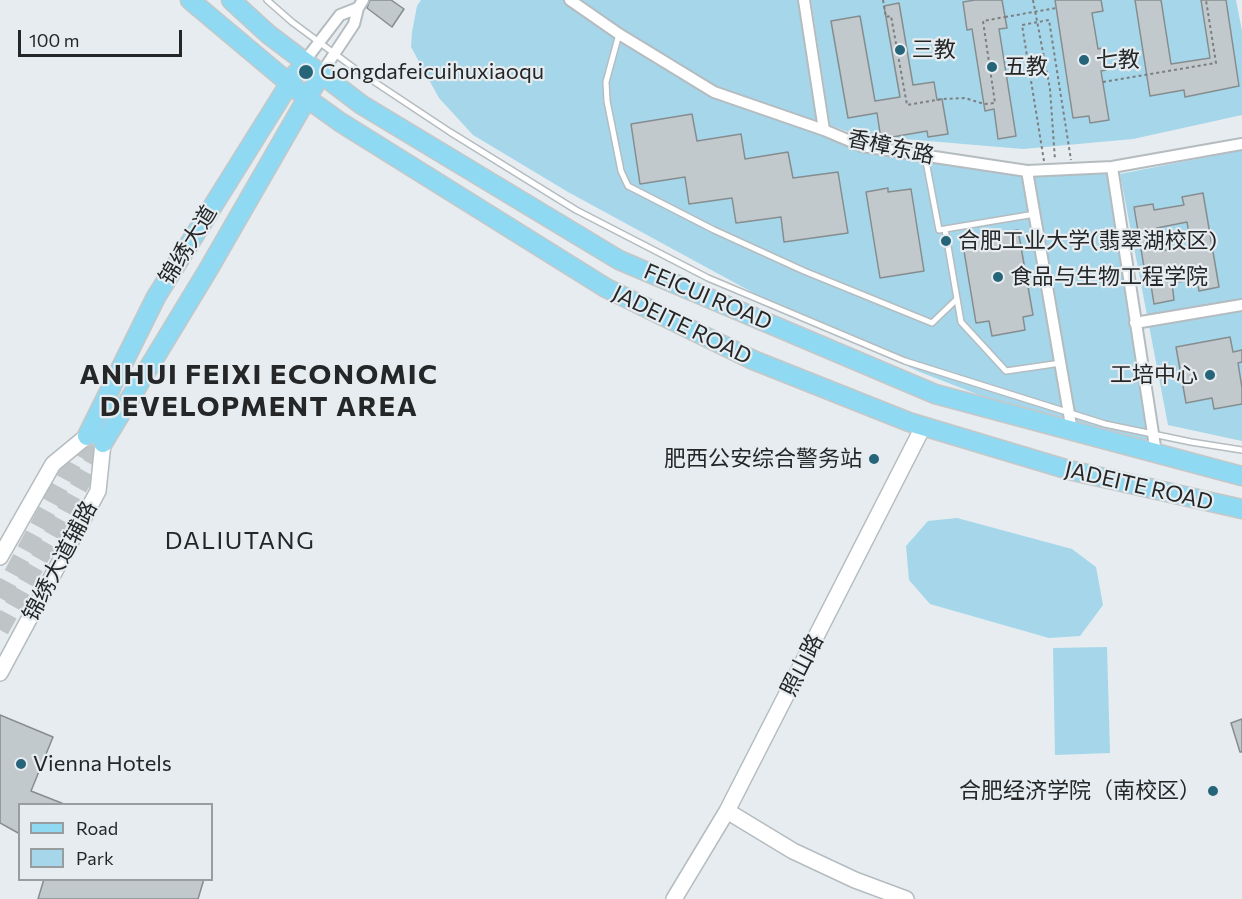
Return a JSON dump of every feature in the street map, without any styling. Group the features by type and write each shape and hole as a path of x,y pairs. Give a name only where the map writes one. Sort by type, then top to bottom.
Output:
{"main road":[{"name":"JADEITE ROAD","path":"190,0 308,99 340,122 606,288 753,360 923,427 1070,470 1242,509"},
{"name":"FEICUI ROAD","path":"231,0 268,34 362,105 619,260 935,394 1242,476"},
{"name":"锦绣大道","path":"95,440 156,297 304,62"},
{"name":"锦绣大道","path":"95,440 208,270 321,75"}],"street":[{"name":"香樟东路","path":"570,0 619,34 714,92 824,130 862,146 1027,171 1112,167 1242,144"},
{"path":"804,0 824,130"},
{"path":"304,62 340,15 361,4"},
{"path":"321,75 354,24 361,4"},
{"path":"1112,167 1156,453"},
{"path":"1027,171 1072,431"},
{"path":"1135,323 1242,305"},
{"name":"照山路","path":"674,899 727,812 923,427"},
{"path":"0,557 53,464 95,440"},
{"name":"锦绣大道辅路","path":"0,673 98,491 95,440"},
{"path":"727,812 793,851 855,880 906,899"}],"lane":[{"path":"267,0 334,54 450,132 576,210 708,278 905,361 1105,424 1242,450"},
{"path":"619,34 606,82 607,101 621,171 628,186 764,253 932,322 957,299"},
{"path":"926,156 939,230 1035,214"},
{"path":"945,229 961,322 1006,371 1061,363"}],"path":[{"path":"883,0 886,17 891,16 907,105 965,98 984,104 995,103 983,21 1056,8"},
{"path":"1033,0 1050,90 1050,170"},
{"path":"1103,82 1216,63 1206,0"},
{"path":"1050,170 1022,25 1049,20 1072,170"}],"green space":[{"path":"421,0 804,0 824,130 862,146 1028,172 1112,168 1156,453 1072,431 920,372 772,303 568,192 473,135 439,98 411,47 417,6"},
{"path":"811,0 1236,0 1242,31 1242,115 1133,139 1023,149 857,135 830,125"},
{"path":"1242,150 1242,441 1168,425 1120,174"},
{"path":"957,518 1072,549 1096,567 1103,605 1080,636 1049,638 930,604 909,580 906,546 928,521"},
{"path":"1107,647 1110,753 1055,755 1053,648"}],"building":[{"path":"370,0 391,0 404,9 392,27 367,8"},
{"name":"五教","path":"1002,0 1007,28 999,29 1016,136 998,139 994,109 985,111 972,29 967,30 963,2"},
{"name":"七教","path":"1055,0 1101,0 1103,11 1092,13 1098,49 1102,48 1106,70 1101,71 1109,120 1090,123 1089,116 1073,118"},
{"path":"1135,0 1161,0 1171,64 1210,58 1201,0 1226,0 1239,86 1185,97 1184,90 1150,96"},
{"path":"899,3 913,85 934,82 937,100 942,99 948,134 928,137 927,131 881,139 877,113 848,118 831,21 860,16 875,101 900,97 884,6"},
{"path":"692,114 697,141 741,134 745,159 788,152 793,178 838,172 848,233 784,242 781,217 736,223 732,198 689,204 685,177 640,184 631,124"},
{"path":"888,188 888,192 911,189 924,271 880,278 866,192"},
{"path":"1203,193 1219,287 1199,291 1197,279 1172,283 1174,300 1154,304 1151,285 1147,285 1134,207 1153,204 1154,210 1184,205 1182,197","holes":["1187,222 1191,246 1161,251 1157,228"]},
{"name":"食品与生物工程学院","path":"1018,230 1033,315 1023,317 1025,330 992,336 989,321 976,323 962,239"},
{"name":"工培中心","path":"1230,337 1233,352 1242,350 1242,362 1238,363 1242,404 1214,409 1212,398 1186,403 1176,347"},
{"name":"Vienna Hotels","path":"0,715 53,737 31,791 61,803 18,803 18,833 0,823"},
{"path":"1242,719 1242,752 1240,752 1231,723"},
{"path":"43,881 203,881 198,899 38,899"}],"tunnel":[{"path":"0,598 87,436"},
{"path":"0,630 103,443"}],"place":[{"name":"三教","path":"900,50"},
{"name":"七教","path":"1084,60"},
{"name":"五教","path":"992,67"},
{"name":"Gongdafeicuihuxiaoqu","path":"306,72"},
{"name":"合肥工业大学(翡翠湖校区)","path":"946,241"},
{"name":"食品与生物工程学院","path":"998,277"},
{"name":"工培中心","path":"1210,375"},
{"name":"肥西公安综合警务站","path":"874,459"},
{"name":"Vienna Hotels","path":"21,764"},
{"name":"合肥经济学院（南校区）","path":"1213,791"}],"district":[{"name":"ANHUI FEIXI ECONOMIC DEVELOPMENT AREA","path":"259,391"},
{"name":"DALIUTANG","path":"240,541"}]}
